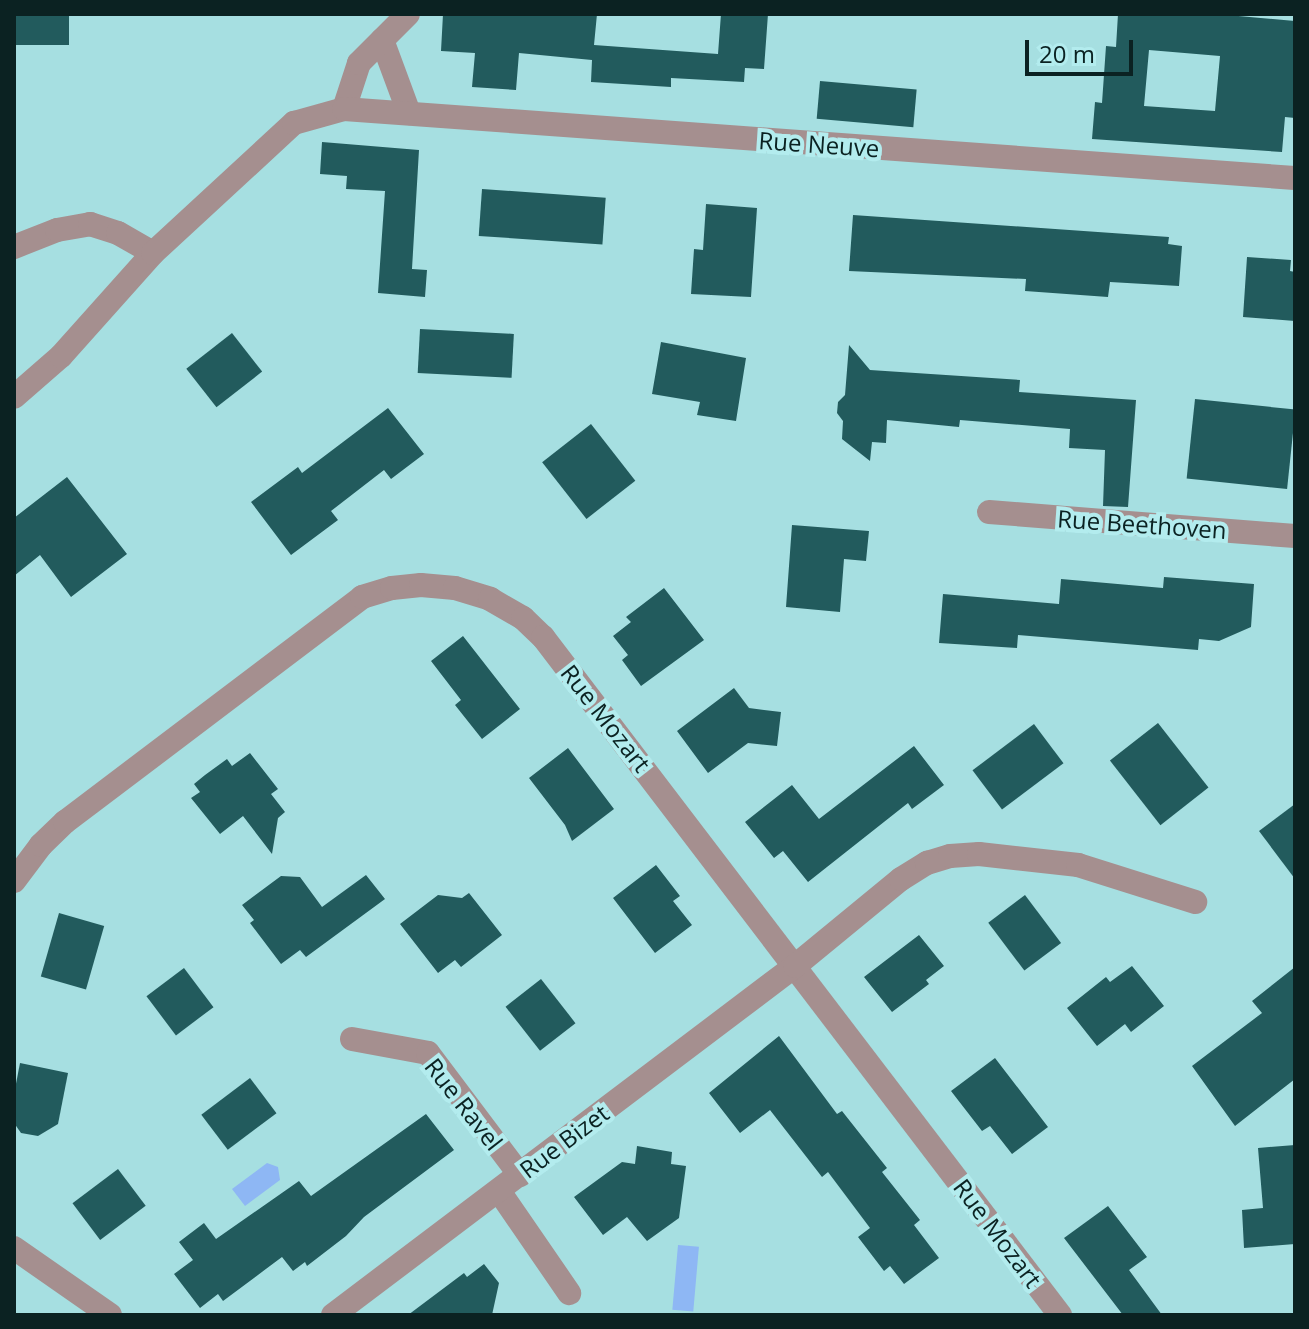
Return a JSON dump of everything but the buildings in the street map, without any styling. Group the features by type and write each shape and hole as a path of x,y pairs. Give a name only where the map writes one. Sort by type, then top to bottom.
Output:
{"street":[{"path":"344,109 359,63 408,14"},
{"path":"382,40 409,113"},
{"name":"Rue Neuve","path":"14,397 61,356 153,253 294,123 344,109 1295,178"},
{"path":"14,247 57,230 90,224 118,233 153,253"},
{"name":"Rue Beethoven","path":"989,512 1295,536"},
{"name":"Rue Mozart","path":"14,881 41,845 65,822 362,597 392,588 421,585 455,588 490,599 523,618 543,637 1060,1315"},
{"name":"Rue Bizet","path":"333,1315 795,966 901,879 927,863 950,856 979,854 1078,865 1195,902"},
{"name":"Rue Ravel","path":"352,1039 428,1053 520,1175"},
{"path":"499,1191 569,1293"},
{"path":"14,1248 110,1315"}],"water":[{"path":"267,1163 278,1167 280,1180 245,1206 232,1189"},
{"path":"678,1245 699,1247 693,1312 672,1310"}]}
